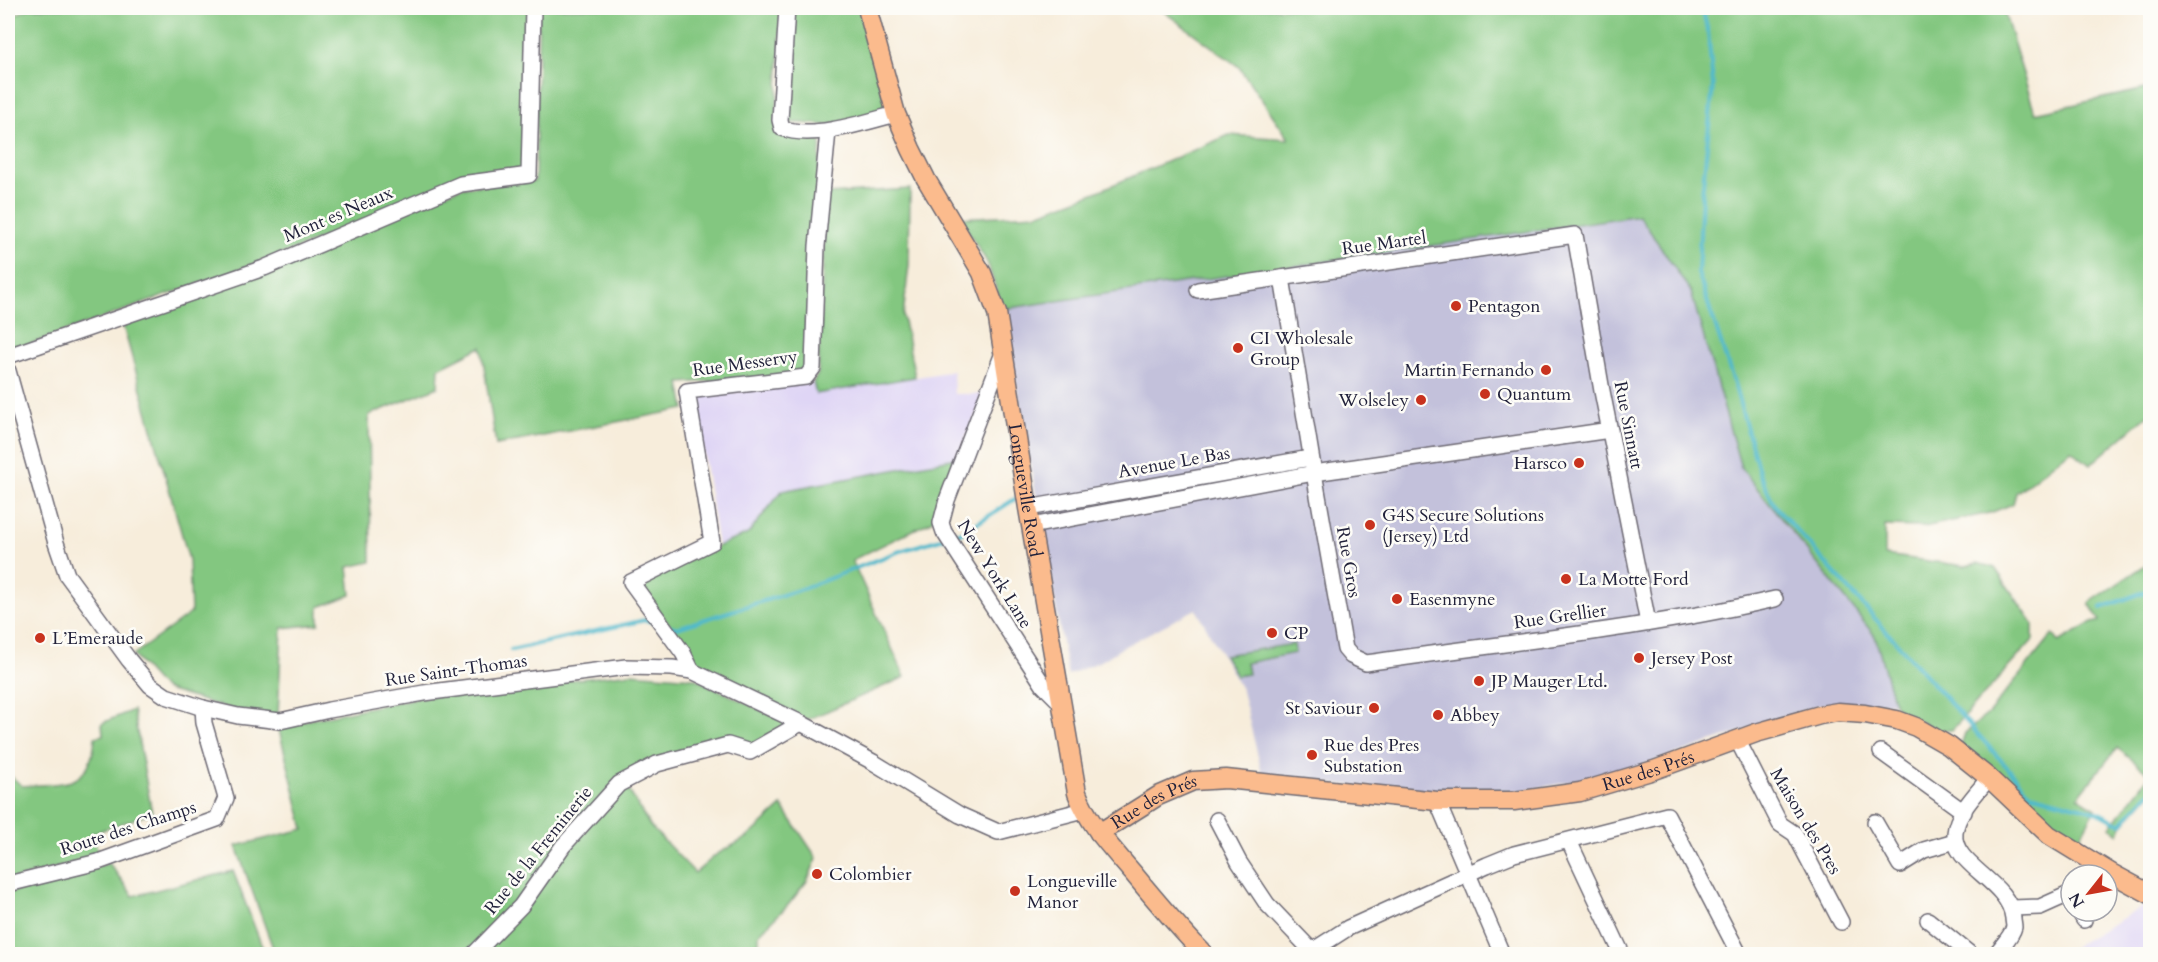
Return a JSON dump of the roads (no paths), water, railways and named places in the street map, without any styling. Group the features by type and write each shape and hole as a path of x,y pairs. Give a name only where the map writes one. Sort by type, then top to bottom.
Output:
{"main road":[{"name":"Longueville Road","path":"867,8 896,114 910,149 982,273 997,313 1077,793 1084,810 1099,833 1163,910 1204,954"},
{"name":"Rue des Prés","path":"1099,833 1158,796 1193,781 1226,779 1437,801 1514,801 1580,792 1654,770 1737,739 1838,712 1881,716 1916,727 1933,736 1989,778 2049,835 2111,873 2151,894"}],"street":[{"name":"Mont es Neaux","path":"8,356 264,268 461,184 529,175 533,8"},
{"path":"788,8 780,120 782,128 828,131 896,114"},
{"name":"Rue Messervy","path":"692,671 683,653 631,582 712,542 687,391 806,377 813,368 817,246 828,131"},
{"name":"Rue Martel","path":"1198,290 1575,235"},
{"name":"Rue Sinnatt","path":"1575,235 1648,623"},
{"path":"1282,278 1314,473"},
{"name":"New York Lane","path":"1003,353 947,500 941,524 1044,686 1061,703"},
{"name":"Rue Saint-Thomas","path":"8,370 67,575 150,685 165,696 238,716 280,721 424,693 626,667 672,668 692,671 801,723 990,830 998,832 1084,810"},
{"name":"Avenue Le Bas","path":"1031,526 1314,473 1610,430"},
{"name":"Avenue Le Bas","path":"1028,508 1310,458"},
{"name":"Rue Gros","path":"1314,473 1343,640 1345,649 1351,656"},
{"name":"Rue Grellier","path":"1351,656 1366,663 1648,623 1737,609 1775,599"},
{"name":"Route des Champs","path":"8,885 98,862 217,819 226,798 204,723 203,708"},
{"name":"Rue de la Freminerie","path":"474,954 521,906 563,846 619,784 657,764 728,745 750,752 801,723"},
{"name":"Maison des Pres","path":"1737,739 1780,824 1795,834 1841,922"},
{"path":"1881,752 1964,812"},
{"path":"1989,778 1957,823 1955,841 1968,861 2002,892 2012,908 2014,928 1996,954"},
{"path":"1437,801 1502,954"},
{"path":"1217,820 1239,862 1268,904 1311,953 1348,928 1514,854 1666,815 1738,954 1736,954"},
{"path":"1875,822 1900,865 1924,850 1955,841"},
{"path":"1569,841 1622,954"},
{"path":"2012,908 2040,907 2059,898"},
{"path":"1928,920 1970,954"}],"waterway":[{"path":"1702,8 1708,32 1713,85 1702,195 1698,273 1734,383 1760,475 1775,506 2031,794 2095,811 2121,824 2150,792"},
{"path":"951,536 963,532 1015,499"},
{"path":"670,626 677,628 805,588 900,551 944,538"},
{"path":"2101,608 2150,590"},
{"path":"511,650 645,620 654,622"}],"place":[{"name":"Pentagon","path":"1456,306"},
{"name":"CI Wholesale Group","path":"1238,348"},
{"name":"Martin Fernando","path":"1546,370"},
{"name":"Quantum","path":"1485,394"},
{"name":"Wolseley","path":"1421,400"},
{"name":"Harsco","path":"1579,463"},
{"name":"G4S Secure Solutions (Jersey) Ltd","path":"1370,525"},
{"name":"La Motte Ford","path":"1566,579"},
{"name":"Easenmyne","path":"1397,599"},
{"name":"CP","path":"1272,633"},
{"name":"L’Emeraude","path":"40,638"},
{"name":"Jersey Post","path":"1639,658"},
{"name":"JP Mauger Ltd.","path":"1479,681"},
{"name":"St Saviour","path":"1374,708"},
{"name":"Abbey","path":"1438,715"},
{"name":"Rue des Pres Substation","path":"1312,755"},
{"name":"Colombier","path":"817,874"},
{"name":"Longueville Manor","path":"1015,891"}]}
